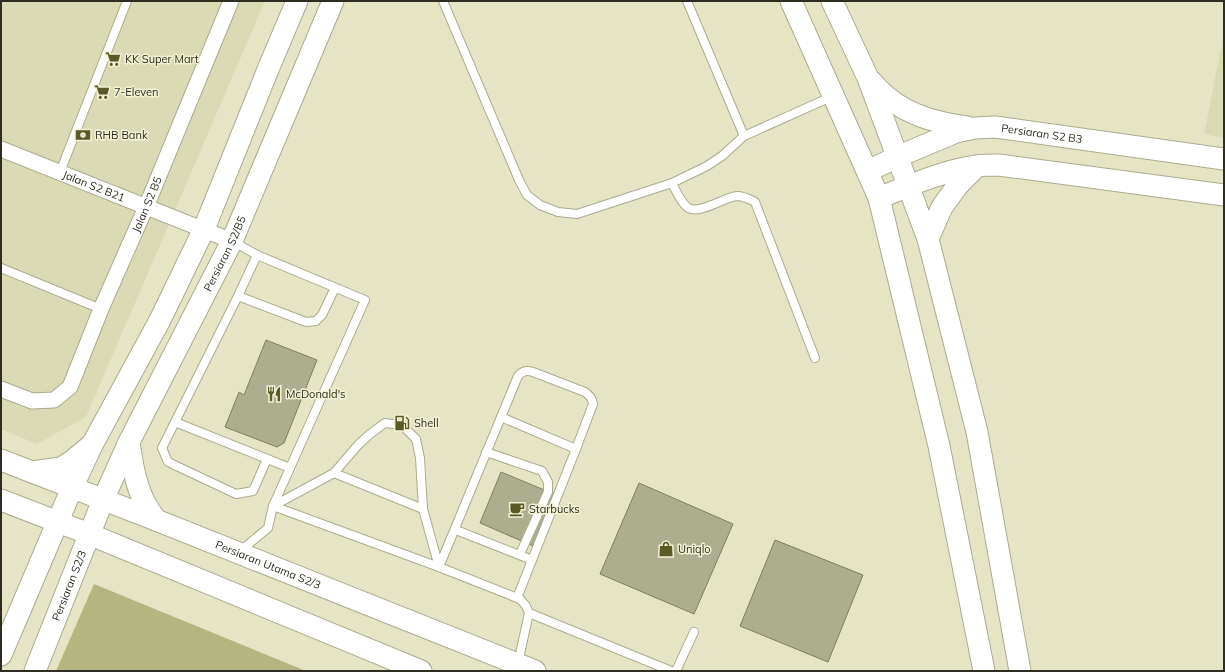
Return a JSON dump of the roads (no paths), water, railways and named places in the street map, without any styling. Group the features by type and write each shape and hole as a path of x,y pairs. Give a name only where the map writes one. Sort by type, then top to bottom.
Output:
{"main road":[{"path":"1,655 72,488 92,445 160,320 204,229 297,1"},
{"name":"Persiaran S2/B5","path":"103,500 129,442 232,241 333,1"},
{"path":"791,1 879,198 939,446 984,671"},
{"path":"832,1 868,78 928,239 977,432 1020,671"},
{"path":"868,78 886,97 914,113 944,124 975,128"},
{"name":"Persiaran S2 B3","path":"868,171 956,132 975,128 995,127 1224,159"},
{"path":"879,198 908,186 957,170 977,166 999,165 1224,194"},
{"path":"928,239 942,207 958,185 977,166"},
{"path":"129,442 137,483 144,501 156,520"},
{"path":"31,472 61,468 92,445"},
{"name":"Persiaran Utama S2/3","path":"1,460 526,667"},
{"path":"1,500 57,523 89,534 421,671"},
{"name":"Persiaran S2/3","path":"35,671 103,500"}],"street":[{"name":"Jalan S2 B5","path":"1,389 32,401 54,400 70,387 101,309 146,207 231,1"},
{"name":"Jalan S2 B21","path":"1,149 232,241"}],"lane":[{"path":"60,172 127,1"},
{"path":"443,1 519,180 527,195 540,205 558,212 578,214 672,183 707,166 722,156 744,136 834,96"},
{"path":"687,1 744,136"},
{"path":"672,183 682,202 688,208 696,210 737,196 746,197 755,202 815,358"},
{"path":"232,241 257,255 365,300 273,506 268,528 238,553"},
{"path":"257,255 162,448 168,462 236,494 254,492 267,459"},
{"path":"1,268 101,309"},
{"path":"238,296 306,322 316,320 322,315 335,288"},
{"path":"440,567 518,376 522,372 533,372 585,392 590,395 593,404 532,560 519,598"},
{"path":"502,417 576,449"},
{"path":"175,422 290,468"},
{"path":"273,506 334,473 358,445 385,423 402,425 416,438 420,458 423,509 440,567"},
{"path":"486,452 542,471 548,482 548,492 520,554"},
{"path":"334,473 423,509"},
{"path":"273,506 440,567 519,598 526,606 529,613 526,667"},
{"path":"456,530 532,560"},
{"path":"529,613 671,671"},
{"path":"676,671 694,632"}],"place":[{"name":"KK Super Mart","path":"113,59"},
{"name":"7-Eleven","path":"102,92"},
{"name":"RHB Bank","path":"83,135"},
{"name":"McDonald's","path":"274,394"},
{"name":"Shell","path":"402,423"},
{"name":"Starbucks","path":"517,509"},
{"name":"Uniqlo","path":"666,549"}]}
